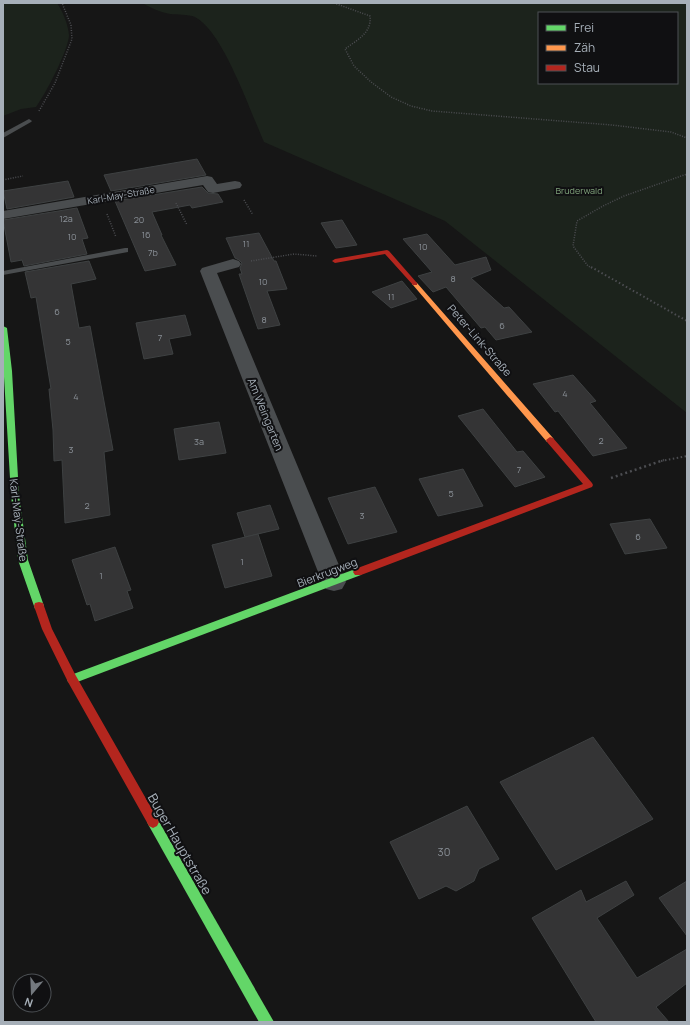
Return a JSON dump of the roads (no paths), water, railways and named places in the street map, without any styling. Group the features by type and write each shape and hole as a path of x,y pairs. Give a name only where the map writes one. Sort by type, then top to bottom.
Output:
{"street":[{"name":"Karl-May-Straße","path":"3,215 207,180 213,189 234,185"},
{"name":"Peter-Link-Straße","path":"335,261 387,252 589,485"},
{"name":"Am Weingarten","path":"233,264 208,271 334,582"},
{"name":"Karl-May-Straße","path":"3,328 8,371 14,494 23,560 47,629 72,679"},
{"name":"Bierkrugweg","path":"72,679 334,582 589,485"},
{"name":"Buger Hauptstraße","path":"72,679 266,1022"}],"lane":[{"path":"3,136 29,121"},
{"path":"3,273 125,250"}],"park label":[{"name":"Bruderwald","path":"579,190"}]}
